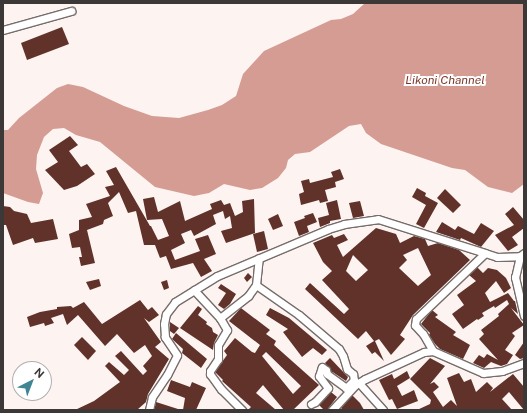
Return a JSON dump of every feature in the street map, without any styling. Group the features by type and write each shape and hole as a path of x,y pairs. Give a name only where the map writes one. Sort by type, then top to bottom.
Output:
{"street":[{"path":"3,30 70,11"},
{"path":"149,410 152,397 167,375 176,355 165,337 164,324 166,314 175,302 217,276 328,229 344,224 378,218 497,257 522,255 514,277 524,316"},
{"path":"485,253 471,268 440,294 414,322 433,351 483,373 502,371 524,363"},
{"path":"220,318 248,296 256,285 259,258"},
{"path":"256,285 299,315 339,349 347,369 353,374 354,380 332,410"},
{"path":"194,290 220,318 227,330 218,345 218,359 210,371 210,374 221,389 242,410"},
{"path":"349,388 417,354 433,351"},
{"path":"311,404 315,402 328,388 319,376 322,367 326,370 327,374 349,388"},
{"path":"359,383 383,410"}],"water":[{"name":"Likoni Channel","path":"365,3 524,3 524,184 512,193 488,187 465,170 452,168 381,144 366,133 361,124 349,126 310,152 295,154 288,160 286,168 278,178 262,188 250,190 224,184 209,193 194,196 155,187 100,142 76,135 64,128 53,129 44,137 37,155 36,169 43,193 39,204 28,202 3,193 3,130 8,130 19,118 57,88 68,84 83,87 124,106 152,116 179,118 208,110 222,105 236,96 243,74 264,51 331,20 341,19 353,14"}],"building":[{"path":"62,27 69,44 27,60 21,43"},
{"path":"70,136 78,145 69,151 81,167 87,164 95,174 77,186 64,190 45,170 58,162 49,150"},
{"path":"116,167 158,240 169,236 162,219 147,220 143,199 154,197 158,212 180,201 185,221 212,209 210,204 221,200 224,205 230,203 235,216 243,212 242,201 254,199 255,233 226,243 221,231 232,228 230,216 225,219 223,211 213,215 216,224 194,236 191,230 181,234 185,243 171,250 175,260 200,251 195,239 208,235 216,254 204,259 212,271 201,277 193,263 171,269 166,256 160,258 155,245 144,245 136,211 128,213 119,192 108,203 113,216 104,220 103,224 87,230 95,263 81,266 79,257 82,257 80,247 72,248 69,234 79,230 79,220 92,217 86,204 110,196 105,187 114,185 106,171"},
{"path":"340,169 344,179 335,182 336,187 325,190 328,201 320,203 319,200 301,205 299,194 304,192 301,181 309,179 310,183 333,177 331,172"},
{"path":"417,188 426,193 425,196 438,203 424,228 416,224 426,205 412,197"},
{"path":"445,189 461,205 453,213 437,198"},
{"path":"337,200 341,219 330,221 330,223 320,227 318,218 329,215 326,203"},
{"path":"360,201 364,216 353,218 349,203"},
{"path":"3,206 10,207 14,211 27,214 31,223 53,219 58,239 35,243 33,238 13,245 6,225 3,225"},
{"path":"513,207 524,220 524,228 512,237 518,245 508,251 495,235 514,225 505,214"},
{"path":"313,213 317,222 307,226 309,232 299,236 294,222"},
{"path":"278,214 283,226 273,230 268,219"},
{"path":"442,222 455,230 458,226 474,234 481,223 494,231 481,247 461,238 460,240 436,232"},
{"path":"376,228 396,234 400,243 414,236 425,239 428,246 438,243 459,250 470,260 413,315 400,335 405,339 391,355 379,339 375,341 384,361 375,352 372,354 366,346 374,341 366,331 358,339 305,289 310,283 344,314 349,309 322,280 332,271 323,262 313,243 332,235 334,238 344,234 348,240 337,245 343,257","holes":["418,248 431,275 418,286 399,268 407,260 403,255","353,255 368,270 356,281 346,271"]},
{"path":"264,231 268,249 257,252 253,234"},
{"path":"477,267 483,273 488,268 497,270 506,278 511,288 504,293 496,281 485,293 490,302 508,293 515,301 518,314 511,308 524,325 512,333 515,336 505,350 513,355 507,364 501,366 491,362 484,368 473,363 479,355 484,358 487,354 498,360 479,339 484,334 481,330 499,316 498,314 509,304 507,300 495,308 494,306 482,313 484,316 463,329 452,314 464,305 457,295 476,281 469,275"},
{"path":"248,273 252,277 247,282 244,278"},
{"path":"99,279 101,286 90,290 86,282"},
{"path":"167,280 169,288 164,290 161,282"},
{"path":"221,284 236,294 230,304 224,309 218,305 226,293 218,288"},
{"path":"140,300 148,310 152,307 159,315 149,322 144,318 161,342 155,347 169,359 148,394 146,402 137,410 75,410 94,401 120,382 105,366 109,362 124,375 129,370 115,356 121,351 143,375 147,371 143,366 152,356 145,345 134,353 117,334 105,346 78,315 67,325 63,314 51,318 54,323 45,326 44,323 30,327 27,317 40,312 57,309 57,307 71,306 73,308 84,302 102,324"},
{"path":"198,306 202,309 198,315 207,322 206,324 212,328 213,332 218,335 214,343 213,350 180,328"},
{"path":"241,308 270,330 266,334 276,341 274,345 319,385 293,410 284,410 263,385 256,393 276,410 248,410 251,407 222,381 223,380 215,372 227,355 224,351 235,338 255,353 260,345 229,321","holes":["266,352 301,386 293,394 262,356"]},
{"path":"270,308 289,318 327,350 322,355 313,348 302,357 283,332 288,329 266,315"},
{"path":"432,310 438,315 435,317 456,332 453,335 470,345 463,359 440,349 429,335 430,333 421,324"},
{"path":"170,322 179,328 174,334 170,331"},
{"path":"176,333 207,359 201,368 182,353 183,349 172,339"},
{"path":"82,337 96,351 88,360 74,345"},
{"path":"524,342 524,358 520,359 515,355"},
{"path":"330,358 348,377 346,381 331,371 325,363"},
{"path":"430,358 445,366 430,384 434,382 439,387 433,392 443,407 451,400 457,406 447,378 459,373 464,382 471,379 476,392 487,382 493,388 490,392 513,374 524,387 524,410 509,392 502,399 512,410 417,410 430,404 431,400 410,379"},
{"path":"407,371 410,378 397,386 402,396 414,390 418,401 397,409 392,399 389,400 379,380 392,374 394,379"},
{"path":"171,380 190,387 192,382 206,388 196,410 183,410 185,398 167,391"},
{"path":"331,392 337,397 327,410 324,410 319,405"},
{"path":"352,395 360,403 364,410 343,410 341,408"},
{"path":"156,402 178,409 154,410"}]}
